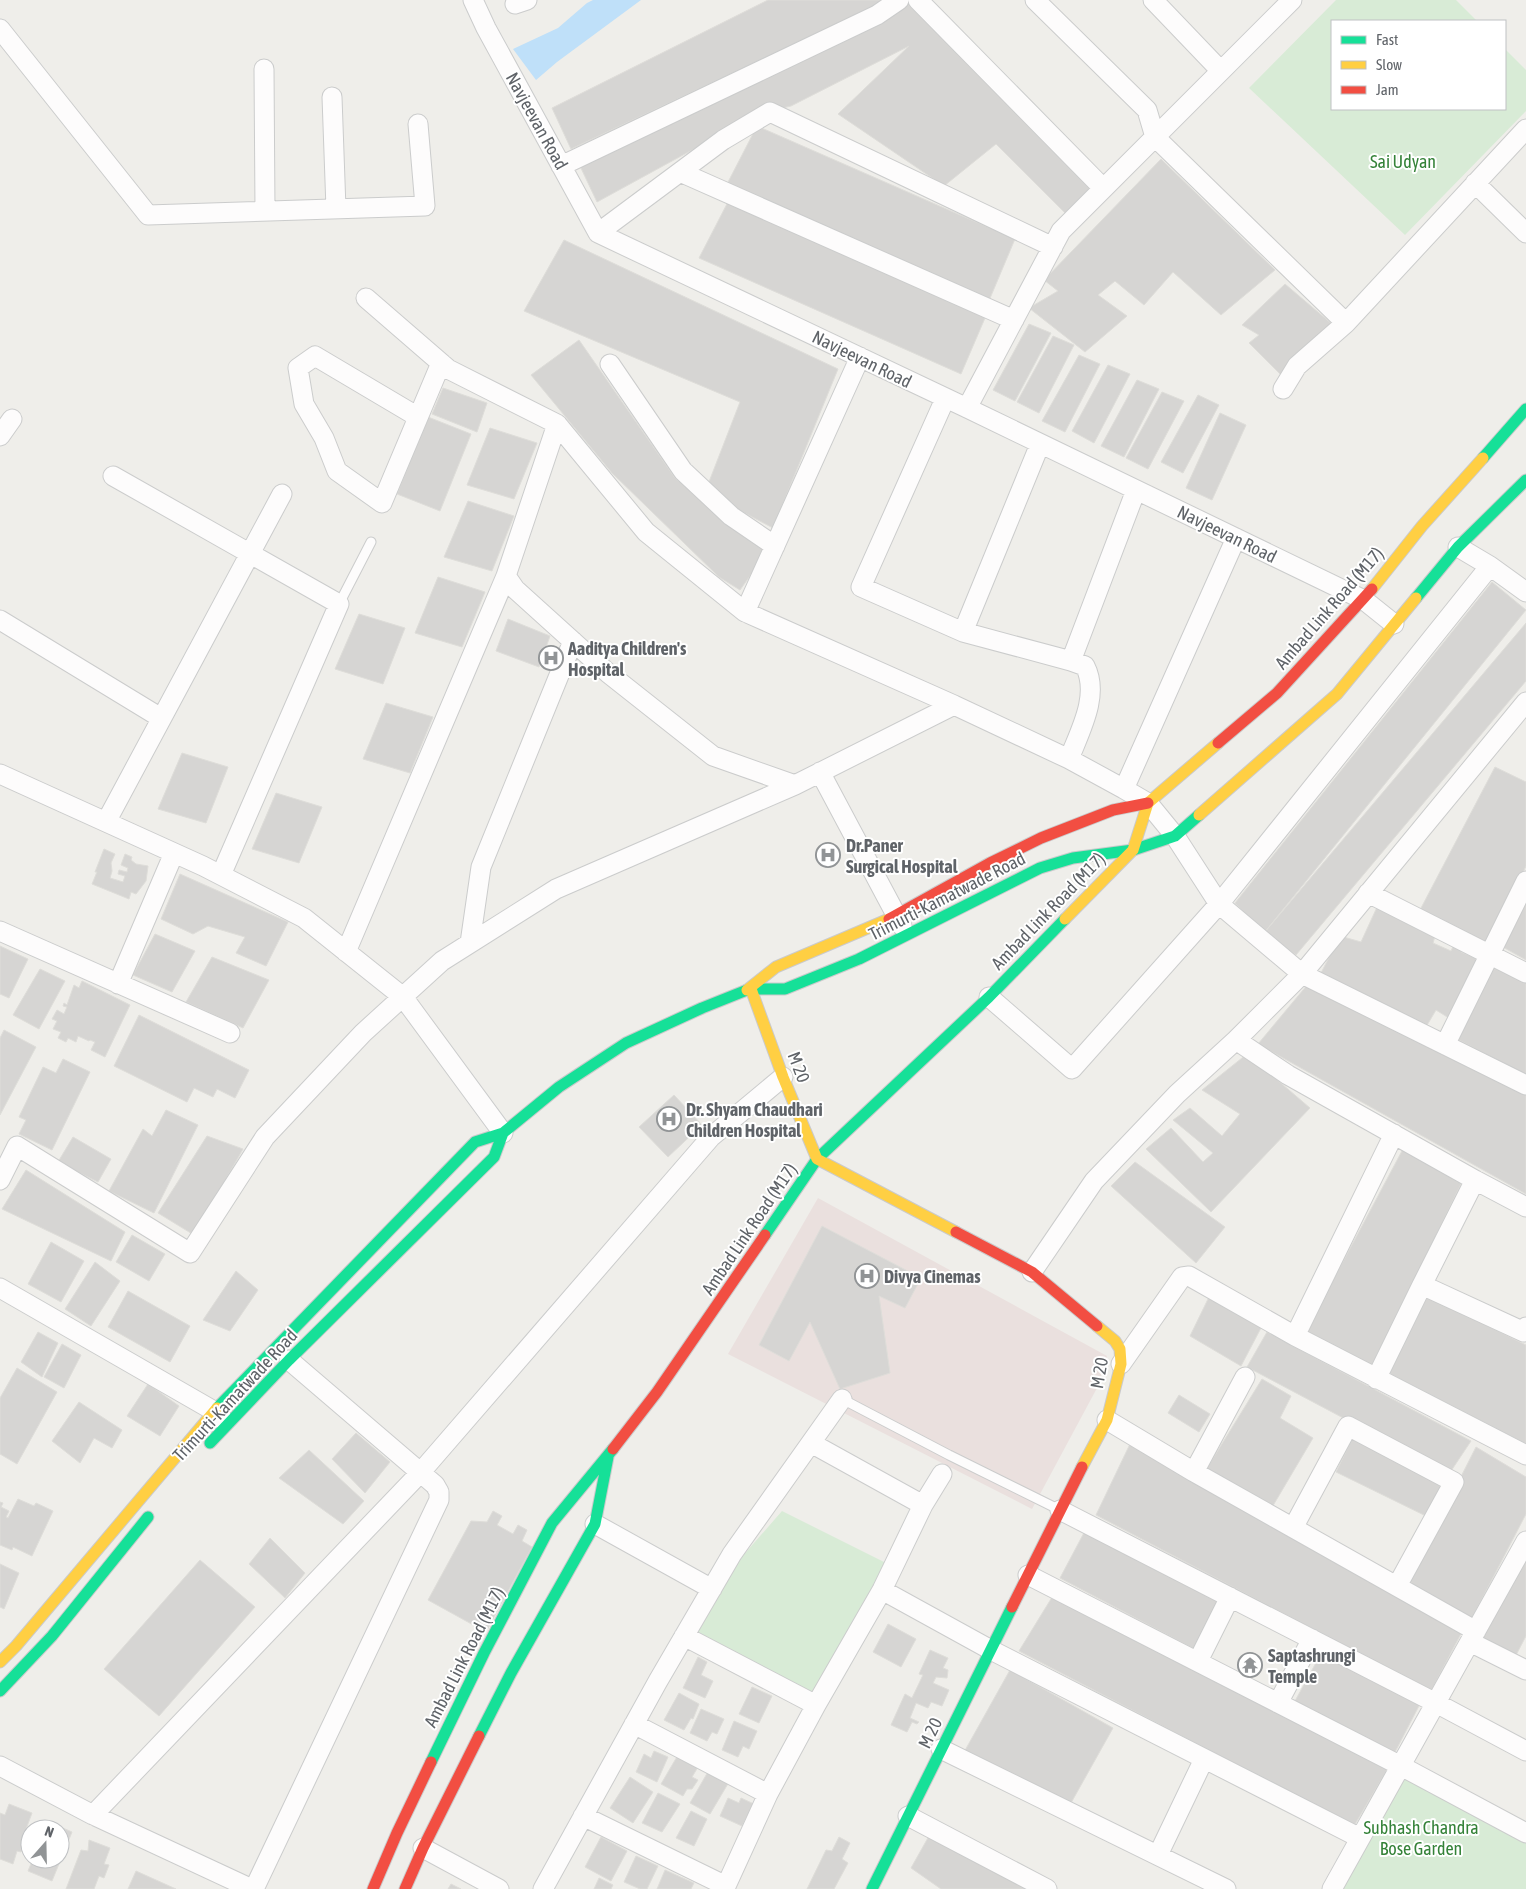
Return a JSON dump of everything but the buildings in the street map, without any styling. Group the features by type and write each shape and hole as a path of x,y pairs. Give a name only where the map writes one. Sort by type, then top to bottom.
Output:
{"street":[{"name":"Navjeevan Road","path":"472,0 598,234 967,408 1364,600 1394,624"},
{"path":"561,166 878,15 899,0"},
{"path":"918,0 1103,188"},
{"path":"1035,0 1147,110 1155,137 1346,323"},
{"path":"1153,0 1221,71"},
{"path":"967,408 1061,231 1292,0"},
{"path":"0,29 148,215 425,206 418,124"},
{"path":"264,70 265,211"},
{"path":"332,97 336,209"},
{"path":"598,234 723,140 770,112 1053,246"},
{"path":"1283,388 1297,366 1346,323 1526,129"},
{"path":"680,172 1014,320"},
{"path":"1476,183 1526,233"},
{"path":"366,298 448,369 557,424 646,532 745,612 954,705 1069,760 1148,803 1176,836 1219,904 1302,974 1526,1085"},
{"path":"418,417 315,356 298,368 304,404 324,438 337,471 382,503 441,363"},
{"path":"745,612 860,357"},
{"path":"610,364 683,471 731,516 774,546"},
{"path":"945,399 861,587 963,632 1085,666 1090,676 1090,699 1081,730 1069,760"},
{"name":"Ambad Link Road (M17)","path":"373,1889 397,1833 484,1653 552,1523 609,1454 662,1384 818,1159 989,997 1133,850 1148,803 1277,693 1364,600 1422,526 1526,409"},
{"path":"0,436 12,419"},
{"path":"346,952 506,576 557,424"},
{"path":"963,632 1040,444"},
{"path":"113,476 339,604 221,875"},
{"path":"1176,836 1337,694 1458,547 1526,480"},
{"path":"1071,661 1136,490"},
{"path":"106,822 282,494"},
{"path":"1124,789 1236,538"},
{"path":"1458,547 1490,566 1526,592"},
{"path":"989,997 1072,1069 1219,904 1490,566"},
{"path":"506,576 515,589 608,673 713,756 794,785"},
{"path":"0,620 161,718"},
{"path":"470,943 481,867 573,641"},
{"path":"1032,1272 1094,1181 1176,1094 1236,1040 1302,974 1526,702"},
{"path":"0,1180 17,1146 190,1253 265,1137 363,1033 442,961 556,889 794,785 954,705"},
{"path":"820,772 907,936"},
{"path":"0,774 221,875 304,918 403,997 503,1133"},
{"name":"Trimurti-Kamatwade Road","path":"0,1662 8,1643 220,1418 475,1142 503,1133 560,1087 626,1043 677,1018 751,989 776,967 896,916 990,863 1041,838 1113,810 1148,803"},
{"name":"Trimurti-Kamatwade Road","path":"751,989 786,989 860,959 1040,868 1073,858 1133,850 1176,836"},
{"path":"118,984 174,853"},
{"path":"1445,1045 1526,881"},
{"path":"1368,893 1526,973"},
{"path":"0,931 230,1033"},
{"name":"M 20","path":"751,989 783,1077 818,1159 1032,1272 1114,1341 1120,1349 1122,1364 1107,1420 1060,1510 872,1889"},
{"path":"1236,1040 1288,1075 1526,1207"},
{"path":"93,1815 420,1473 711,1137 783,1077"},
{"name":"Trimurti-Kamatwade Road","path":"202,1452 220,1418 289,1360 494,1158 503,1133"},
{"path":"1295,1336 1394,1134"},
{"path":"1376,1379 1475,1180"},
{"path":"1122,1364 1182,1277 1189,1276 1295,1336 1526,1455"},
{"path":"1422,1285 1525,1331"},
{"path":"0,1288 220,1418"},
{"path":"0,1766 93,1815 253,1889 437,1506 439,1492 435,1485 289,1360"},
{"path":"1194,1472 1245,1377"},
{"path":"543,1889 634,1724 732,1554 842,1399"},
{"path":"1107,1420 1194,1472 1397,1586 1473,1636 1524,1663"},
{"path":"1293,1528 1348,1426 1454,1482 1397,1586"},
{"path":"811,1443 923,1504"},
{"name":"Ambad Link Road (M17)","path":"405,1889 423,1848 511,1673 595,1524 609,1454"},
{"path":"583,1816 726,1886 768,1794 816,1704 882,1590 923,1504 942,1474"},
{"path":"0,1691 52,1636 158,1505"},
{"path":"1060,1510 1526,1751"},
{"path":"595,1524 712,1589"},
{"path":"1332,1889 1526,1541"},
{"path":"1028,1575 1401,1766 1526,1833"},
{"path":"882,1590 991,1650 1360,1838"},
{"path":"1198,1661 1230,1597"},
{"path":"684,1636 816,1704"},
{"path":"1278,1703 1312,1639"},
{"path":"634,1724 768,1794"},
{"path":"941,1750 1226,1889"},
{"path":"1158,1856 1204,1759"},
{"path":"908,1816 1047,1889"},
{"path":"423,1848 499,1889"}],"lane":[{"path":"339,604 371,542"},
{"path":"842,1399 1060,1510"}],"shaded area":[{"name":"Divya Cinemas","path":"818,1198 1107,1356 1097,1388 1032,1509 728,1354"}],"green space":[{"name":"Sai Udyan","path":"1336,0 1456,0 1476,20 1331,20 1331,110 1506,110 1506,50 1526,70 1526,111 1405,235 1249,88"},
{"path":"782,1511 886,1563 816,1698 695,1633 727,1574"},
{"name":"Subhash Chandra Bose Garden","path":"1401,1766 1526,1833 1526,1889 1332,1889"}],"water":[{"path":"593,0 641,0 557,62 536,80 513,49 558,28"}],"traffic: fast":[{"path":"1483,458 1526,409"},
{"path":"1416,598 1458,547 1526,480"},
{"path":"751,989 785,989 859,959 1040,868 1073,858 1133,850 1175,836 1199,815"},
{"path":"765,1235 817,1159 989,997 1065,919"},
{"path":"217,1408 475,1142 503,1133 559,1087 626,1043 702,1008 747,990"},
{"path":"210,1443 289,1360 494,1157 503,1133"},
{"path":"431,1762 484,1653 552,1523 613,1449"},
{"path":"479,1736 511,1673 595,1524 608,1457"},
{"path":"0,1691 52,1636 148,1517"},
{"path":"872,1889 1012,1607"}],"traffic: slow":[{"path":"1372,589 1422,526 1483,458"},
{"path":"1199,815 1337,694 1416,598"},
{"path":"1065,919 1133,850 1148,803 1218,743"},
{"path":"747,990 776,967 889,919"},
{"path":"751,989 783,1077 817,1159 956,1232"},
{"path":"1082,1467 1107,1420 1121,1364 1120,1349 1115,1341 1097,1326"},
{"path":"0,1662 16,1646 217,1408"}],"traffic: jam":[{"path":"1218,743 1277,693 1372,589"},
{"path":"889,919 990,863 1041,838 1113,810 1148,803"},
{"path":"956,1232 1032,1272 1097,1326"},
{"path":"613,1449 657,1392 765,1235"},
{"path":"1012,1607 1082,1467"},
{"path":"405,1889 423,1848 479,1736"},
{"path":"373,1889 431,1762"}],"place":[{"name":"Aaditya Children's Hospital","path":"551,658"},
{"name":"Dr.Paner Surgical Hospital","path":"828,855"},
{"name":"Dr. Shyam Chaudhari Children Hospital","path":"669,1119"},
{"name":"Divya Cinemas","path":"867,1276"},
{"name":"Saptashrungi Temple","path":"1250,1665"}]}
